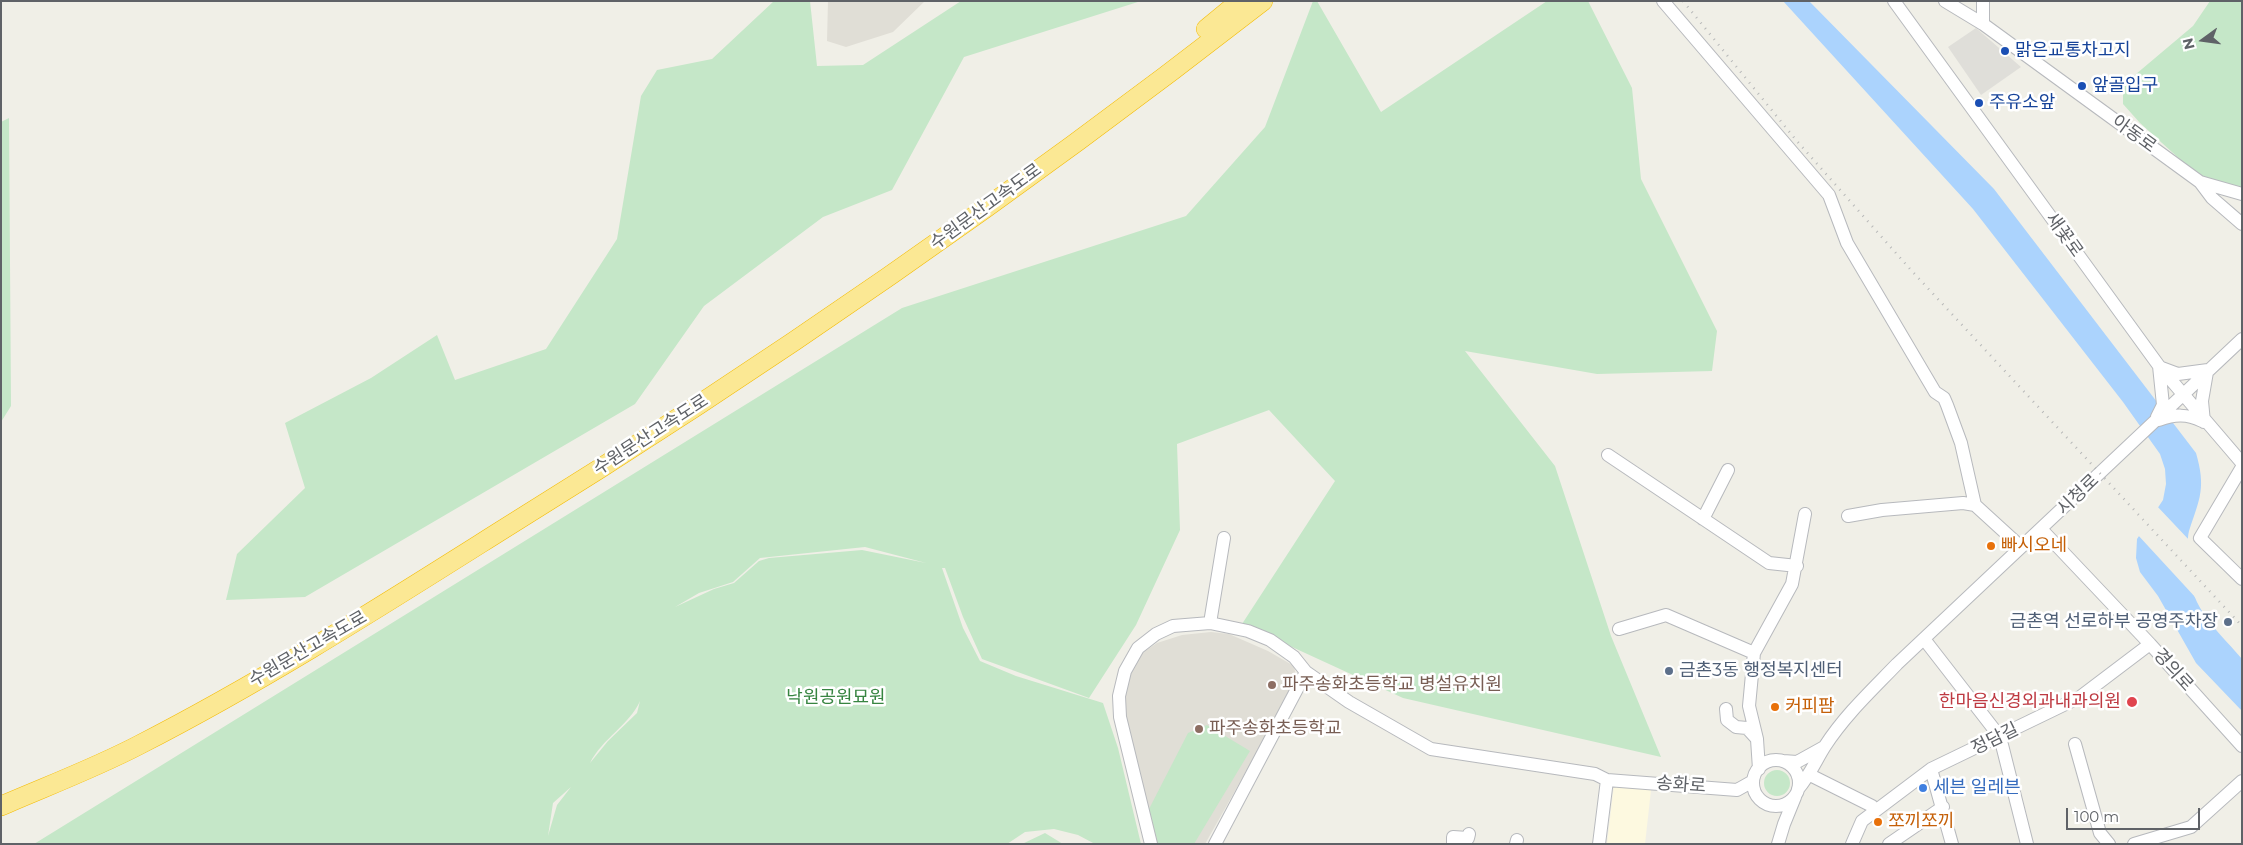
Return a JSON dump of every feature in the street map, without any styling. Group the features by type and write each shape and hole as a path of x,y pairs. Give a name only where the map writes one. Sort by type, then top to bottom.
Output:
{"highway":[{"name":"수원문산고속도로","path":"1,795 116,743 250,672 549,489 700,391 975,203 1138,82 1240,1"},
{"name":"수원문산고속도로","path":"1,806 137,747 199,713 357,621 567,490 914,259 1263,1"}],"street":[{"path":"1663,1 1829,195 1847,243 1935,392 1944,398 1948,405 1961,443 1975,505 2021,547"},
{"name":"새꽃로","path":"1894,1 2159,366 2184,394 2204,422 2242,463"},
{"name":"아동로","path":"1945,1 1983,24 2200,182 2212,198 2242,224"},
{"path":"1983,1 1983,24"},
{"path":"2200,182 2242,194"},
{"name":"시청로","path":"1824,746 1849,713 1924,639 2021,547 2042,530 2138,436 2242,339"},
{"path":"2159,366 2178,374 2208,370 2202,401 2204,422 2188,415 2167,410 2159,366"},
{"path":"1608,455 1769,563 1797,566"},
{"path":"2242,467 2200,538 2242,579"},
{"path":"1703,519 1728,470"},
{"path":"1848,516 1882,510 1963,504 1975,505"},
{"path":"1805,514 1797,566 1792,584 1754,653 1749,706 1757,739 1759,768 1755,787 1763,802 1775,806 1787,804 1810,775 1824,746"},
{"name":"경의로","path":"2042,530 2150,644 2242,746"},
{"path":"1210,623 1224,538"},
{"path":"1619,629 1666,615 1754,653"},
{"name":"송화로","path":"1151,844 1120,717 1120,696 1125,671 1138,648 1156,634 1173,626 1210,623 1248,631 1270,640 1294,657 1306,672 1349,702 1431,749 1595,774 1607,780 1737,790 1755,787"},
{"path":"1924,639 2000,737 2027,844"},
{"name":"정담길","path":"1852,844 1862,822 1932,769 2080,697 2150,644"},
{"path":"1215,844 1306,672"},
{"path":"1726,709 1728,720 1736,727 1747,728 1757,739"},
{"path":"2075,744 2100,833 2109,844"},
{"path":"1759,768 1772,761 1797,762 1824,746"},
{"path":"1778,844 1797,792 1799,781 1793,768 1780,761"},
{"path":"1932,769 1952,844"},
{"path":"1810,775 1872,806 1875,811"},
{"path":"1599,844 1607,780"},
{"path":"2134,844 2190,827 2242,781"},
{"path":"1775,806 1784,824"},
{"path":"1889,844 1943,807"},
{"path":"1453,844 1454,837 1468,838 1469,834"}],"shaded area":[{"path":"828,1 925,1 893,32 846,47 827,41"},
{"path":"1976,28 2021,67 1981,95 1948,47"},
{"name":"파주송화초등학교","path":"1211,632 1229,634 1268,651 1294,666 1297,681 1205,844 1154,844 1124,717 1123,695 1128,676 1142,653 1157,643 1182,635"},
{"path":"1614,785 1651,790 1645,844 1607,844"}],"green space":[{"path":"774,1 810,1 817,66 863,65 961,1 1141,1 964,57 892,190 823,217 704,306 635,404 305,597 226,600 237,554 305,488 285,423 371,378 437,335 455,380 546,349 617,239 641,96 657,70 712,59"},
{"name":"낙원공원묘원","path":"1313,1 1317,1 1381,112 1547,1 1588,1 1632,88 1641,179 1717,331 1712,371 1597,374 1465,351 1555,466 1611,636 1661,757 1403,698 1242,624 1335,481 1269,410 1177,444 1180,530 1136,625 1089,698 982,659 963,617 945,568 942,568 963,628 980,661 1016,676 1103,703 1118,748 1141,844 1095,844 1078,835 1054,829 1025,832 1007,844 34,844 902,308 1186,216 1265,127","holes":["865,547 926,563 862,550 769,558 759,561 734,583 714,589 675,607 699,593 733,582 760,558","640,701 637,713 608,741 590,763 601,746 630,717","571,787 557,805 548,836 553,803"]},
{"path":"2210,1 2242,1 2242,191 2195,173 2140,123 2123,104 2123,85 2193,26"},
{"path":"9,118 11,406 1,422 1,122"},
{"path":"1207,725 1250,751 1194,844 1158,844 1149,809 1188,733"},
{"path":"1777,770 1786,774 1790,783 1786,792 1777,796 1768,792 1764,783 1768,774"},
{"path":"1045,833 1063,844 1022,844"}],"water":[{"path":"1783,1 1809,1 1994,189 2196,453 2201,484 2199,501 2188,534 2189,575 2197,602 2204,614 2242,659 2242,711 2196,663 2158,596 2140,572 2136,558 2137,539 2163,500 2166,484 2165,469 2160,454 2123,402 1973,209"}],"pier":[{"path":"2156,505 2191,542 2190,570 2196,598 2137,534"}],"railway":[{"path":"1683,1 1796,140 1910,269 2242,626"}],"place":[{"name":"맑은교통차고지","path":"2005,51"},
{"name":"앞골입구","path":"2082,86"},
{"name":"주유소앞","path":"1979,103"},
{"name":"빠시오네","path":"1991,546"},
{"name":"금촌역 선로하부 공영주차장","path":"2228,622"},
{"name":"금촌3동 행정복지센터","path":"1669,671"},
{"name":"파주송화초등학교 병설유치원","path":"1272,685"},
{"name":"한마음신경외과내과의원","path":"2132,702"},
{"name":"커피팜","path":"1775,707"},
{"name":"파주송화초등학교","path":"1199,729"},
{"name":"세븐 일레븐","path":"1923,788"},
{"name":"쪼끼쪼끼","path":"1878,822"}]}
